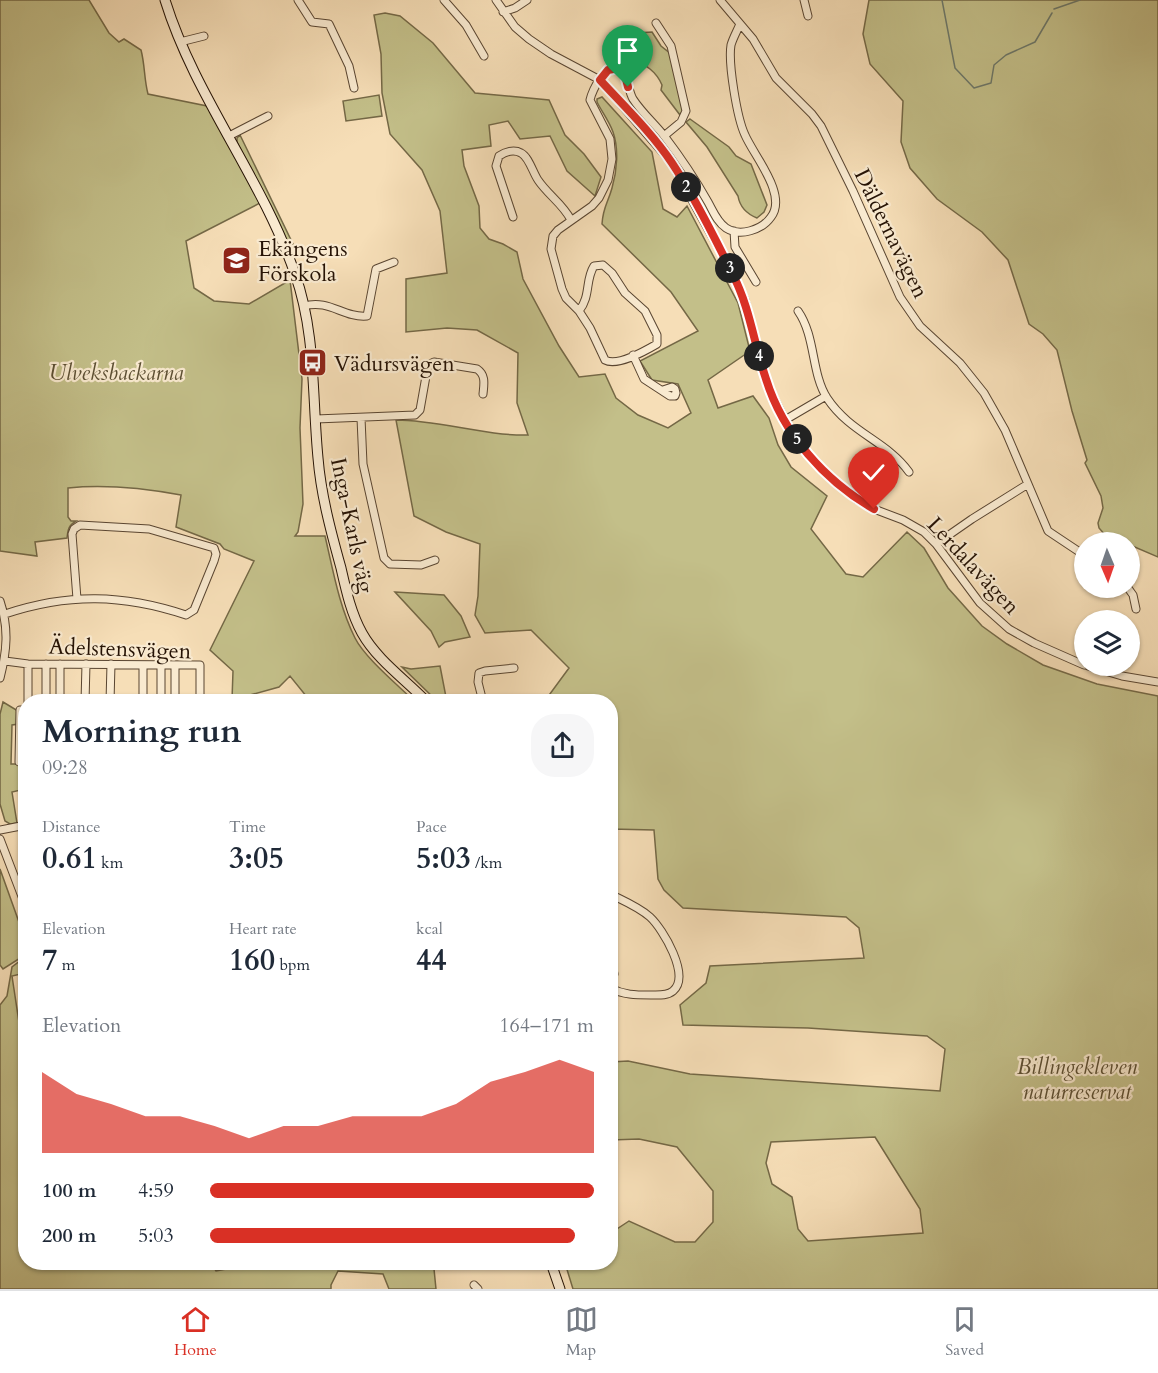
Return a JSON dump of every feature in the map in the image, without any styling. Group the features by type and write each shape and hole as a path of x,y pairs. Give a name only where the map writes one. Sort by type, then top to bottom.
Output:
{"street":[{"name":"Inga-Karls väg","path":"165,0 180,42 286,248 304,306 312,355 320,474 324,500 355,617 363,635 372,646 419,694"},
{"path":"298,0 312,22 329,24 349,66 354,88"},
{"path":"444,0 466,25 484,56"},
{"name":"Lerdalavägen","path":"496,0 515,27 529,39 551,54 600,80 671,162 734,276 745,300 766,382 785,420 810,456 832,480 856,499 924,532 936,544 980,603 1009,629 1034,643 1074,660"},
{"path":"503,12 527,0"},
{"name":"Däldernavägen","path":"720,0 753,39 776,78 821,126 900,297 920,326 960,363 984,393 1005,430 1043,523 1048,531 1074,548"},
{"path":"804,0 808,16"},
{"path":"656,23 671,46 686,111 681,122 664,135"},
{"path":"579,311 586,303 591,271 597,265 607,267 625,293 645,311 657,335 657,344 617,363 605,360 591,328 566,298 550,249 553,236 558,230 582,214 605,189 611,170 610,139 590,100 593,89 613,67 623,71 634,101 681,158 724,227 745,232 763,225 770,218 777,202 772,185 747,140 739,117 731,56 733,39 741,24"},
{"path":"180,42 204,36"},
{"path":"229,136 268,116"},
{"path":"513,218 496,165 499,156 512,151 522,153 526,157 539,181 563,207 571,220"},
{"path":"734,231 735,247 756,282"},
{"path":"304,306 314,303 324,304 346,313 367,315 376,269 394,262"},
{"path":"798,311 806,322 826,396 853,427 899,458 909,472"},
{"path":"633,356 644,379 663,390"},
{"path":"316,419 411,416 418,413 422,403 426,370 428,365 434,362 477,369 481,372 484,382 483,393"},
{"path":"785,420 826,396"},
{"path":"361,418 363,464 384,558 390,564 421,565 435,560"},
{"path":"936,544 1028,484"},
{"path":"5,614 77,598 143,602 186,615 190,614 194,610 214,561 216,554 214,548 149,529 80,525 74,529 72,534 77,598"},
{"path":"1134,598 1136,609"},
{"path":"0,601 5,614 7,638 5,661 0,678"},
{"name":"Ädelstensvägen","path":"5,661 28,664 200,665 200,694"},
{"path":"28,664 28,694"},
{"path":"46,664 46,694"},
{"path":"60,664 60,694"},
{"path":"85,694 86,664"},
{"path":"110,694 111,664"},
{"path":"175,665 175,694"},
{"path":"143,694 144,666"},
{"path":"161,666 161,694"},
{"path":"481,694 479,674 485,671 514,668"},
{"name":"Lerdalavägen","path":"1122,676 1158,682"},
{"path":"0,830 18,827"},
{"path":"0,839 18,885"},
{"path":"618,898 637,907 657,924 673,952 678,969 678,984 674,990 662,995 618,992"},
{"path":"553,1270 560,1289"}],"green space":[{"name":"Ulveksbackarna","path":"0,0 89,0 109,33 119,42 124,39 141,50 148,94 207,106 260,203 186,241 194,288 214,301 249,304 290,280 302,379 300,428 303,504 298,532 295,536 325,536 341,601 355,638 374,663 407,694 305,694 290,676 279,687 254,694 232,694 233,671 210,650 254,561 224,549 220,544 176,527 181,495 125,487 68,488 68,517 71,521 76,521 69,528 67,538 35,542 37,556 0,551"},
{"path":"869,0 1158,0 1158,557 1140,549 1140,532 1102,532 1099,528 1098,523 1103,508 1101,496 1085,463 1087,460 1057,350 1043,334 1029,324 1008,260 982,232 937,199 910,168 901,142 903,101 870,64 863,34"},
{"name":"Billingekleven naturreservat","path":"385,13 400,16 433,43 475,93 549,100 565,135 584,154 601,177 595,196 567,171 550,136 520,139 508,121 489,125 491,146 462,150 464,166 479,206 480,228 489,239 517,252 523,279 559,346 579,377 605,374 616,398 638,415 668,428 691,413 678,384 652,380 640,361 698,331 671,292 602,224 614,181 617,153 610,124 597,102 597,99 602,97 652,152 663,209 677,217 687,206 738,303 750,351 708,380 718,408 753,396 769,418 778,445 791,467 827,496 811,529 846,574 863,577 907,532 924,548 948,588 982,626 1007,644 1043,665 1097,684 1158,696 1158,1289 573,1289 567,1270 618,1270 618,1228 629,1221 675,1242 695,1242 713,1222 713,1191 677,1147 639,1139 618,1140 618,1062 628,1061 690,1074 940,1091 945,1049 927,1036 808,1028 683,1025 680,1005 706,983 710,966 864,958 859,928 846,917 683,908 664,890 658,879 654,830 618,829 618,694 550,694 569,668 531,630 485,633 475,615 480,544 446,532 414,516 396,420 429,422 512,435 528,435 517,403 518,353 477,330 447,328 406,332 406,279 447,273 440,211 422,170 390,134 382,93 381,54 374,15","holes":["875,1137 920,1209 923,1233 808,1241 798,1229 792,1197 772,1184 766,1163 771,1142"]},
{"path":"652,32 661,46 671,54 683,109 680,115 661,90 660,80 650,69 632,59 624,65 617,60 620,34"},
{"path":"379,95 382,116 346,121 343,101"},
{"path":"690,119 729,147 736,156 751,164 767,205 764,212 757,218 742,207 738,196 707,147 686,122"},
{"path":"240,135 293,244 289,245 237,142"},
{"path":"395,592 444,595 461,616 470,637 445,642 439,647 431,631"},
{"path":"440,666 445,694 430,694 402,667 411,669"},
{"path":"3,702 18,711 18,724 12,725 11,764 18,764 18,791 12,792 17,823 10,824 5,821 0,804 0,714"},
{"path":"0,869 18,919 18,959 3,969 0,965"},
{"path":"18,962 18,975 12,976 18,1016 18,1270 434,1270 436,1289 389,1289 383,1274 338,1271 331,1289 0,1289 0,1005 7,996 12,967"}],"waterway":[{"path":"942,0 955,68 974,88 991,83 994,65 1006,55 1035,42 1052,13"},
{"path":"1054,9 1080,0"}],"place":[{"name":"Ekängens Förskola","path":"237,261"},
{"name":"Vädursvägen","path":"313,363"}],"route":[{"path":"628,87 623,71 618,68 613,67 608,70 600,80 654,140 671,162 687,189 745,300 766,382 790,429 832,480 856,499 874,509"}]}
